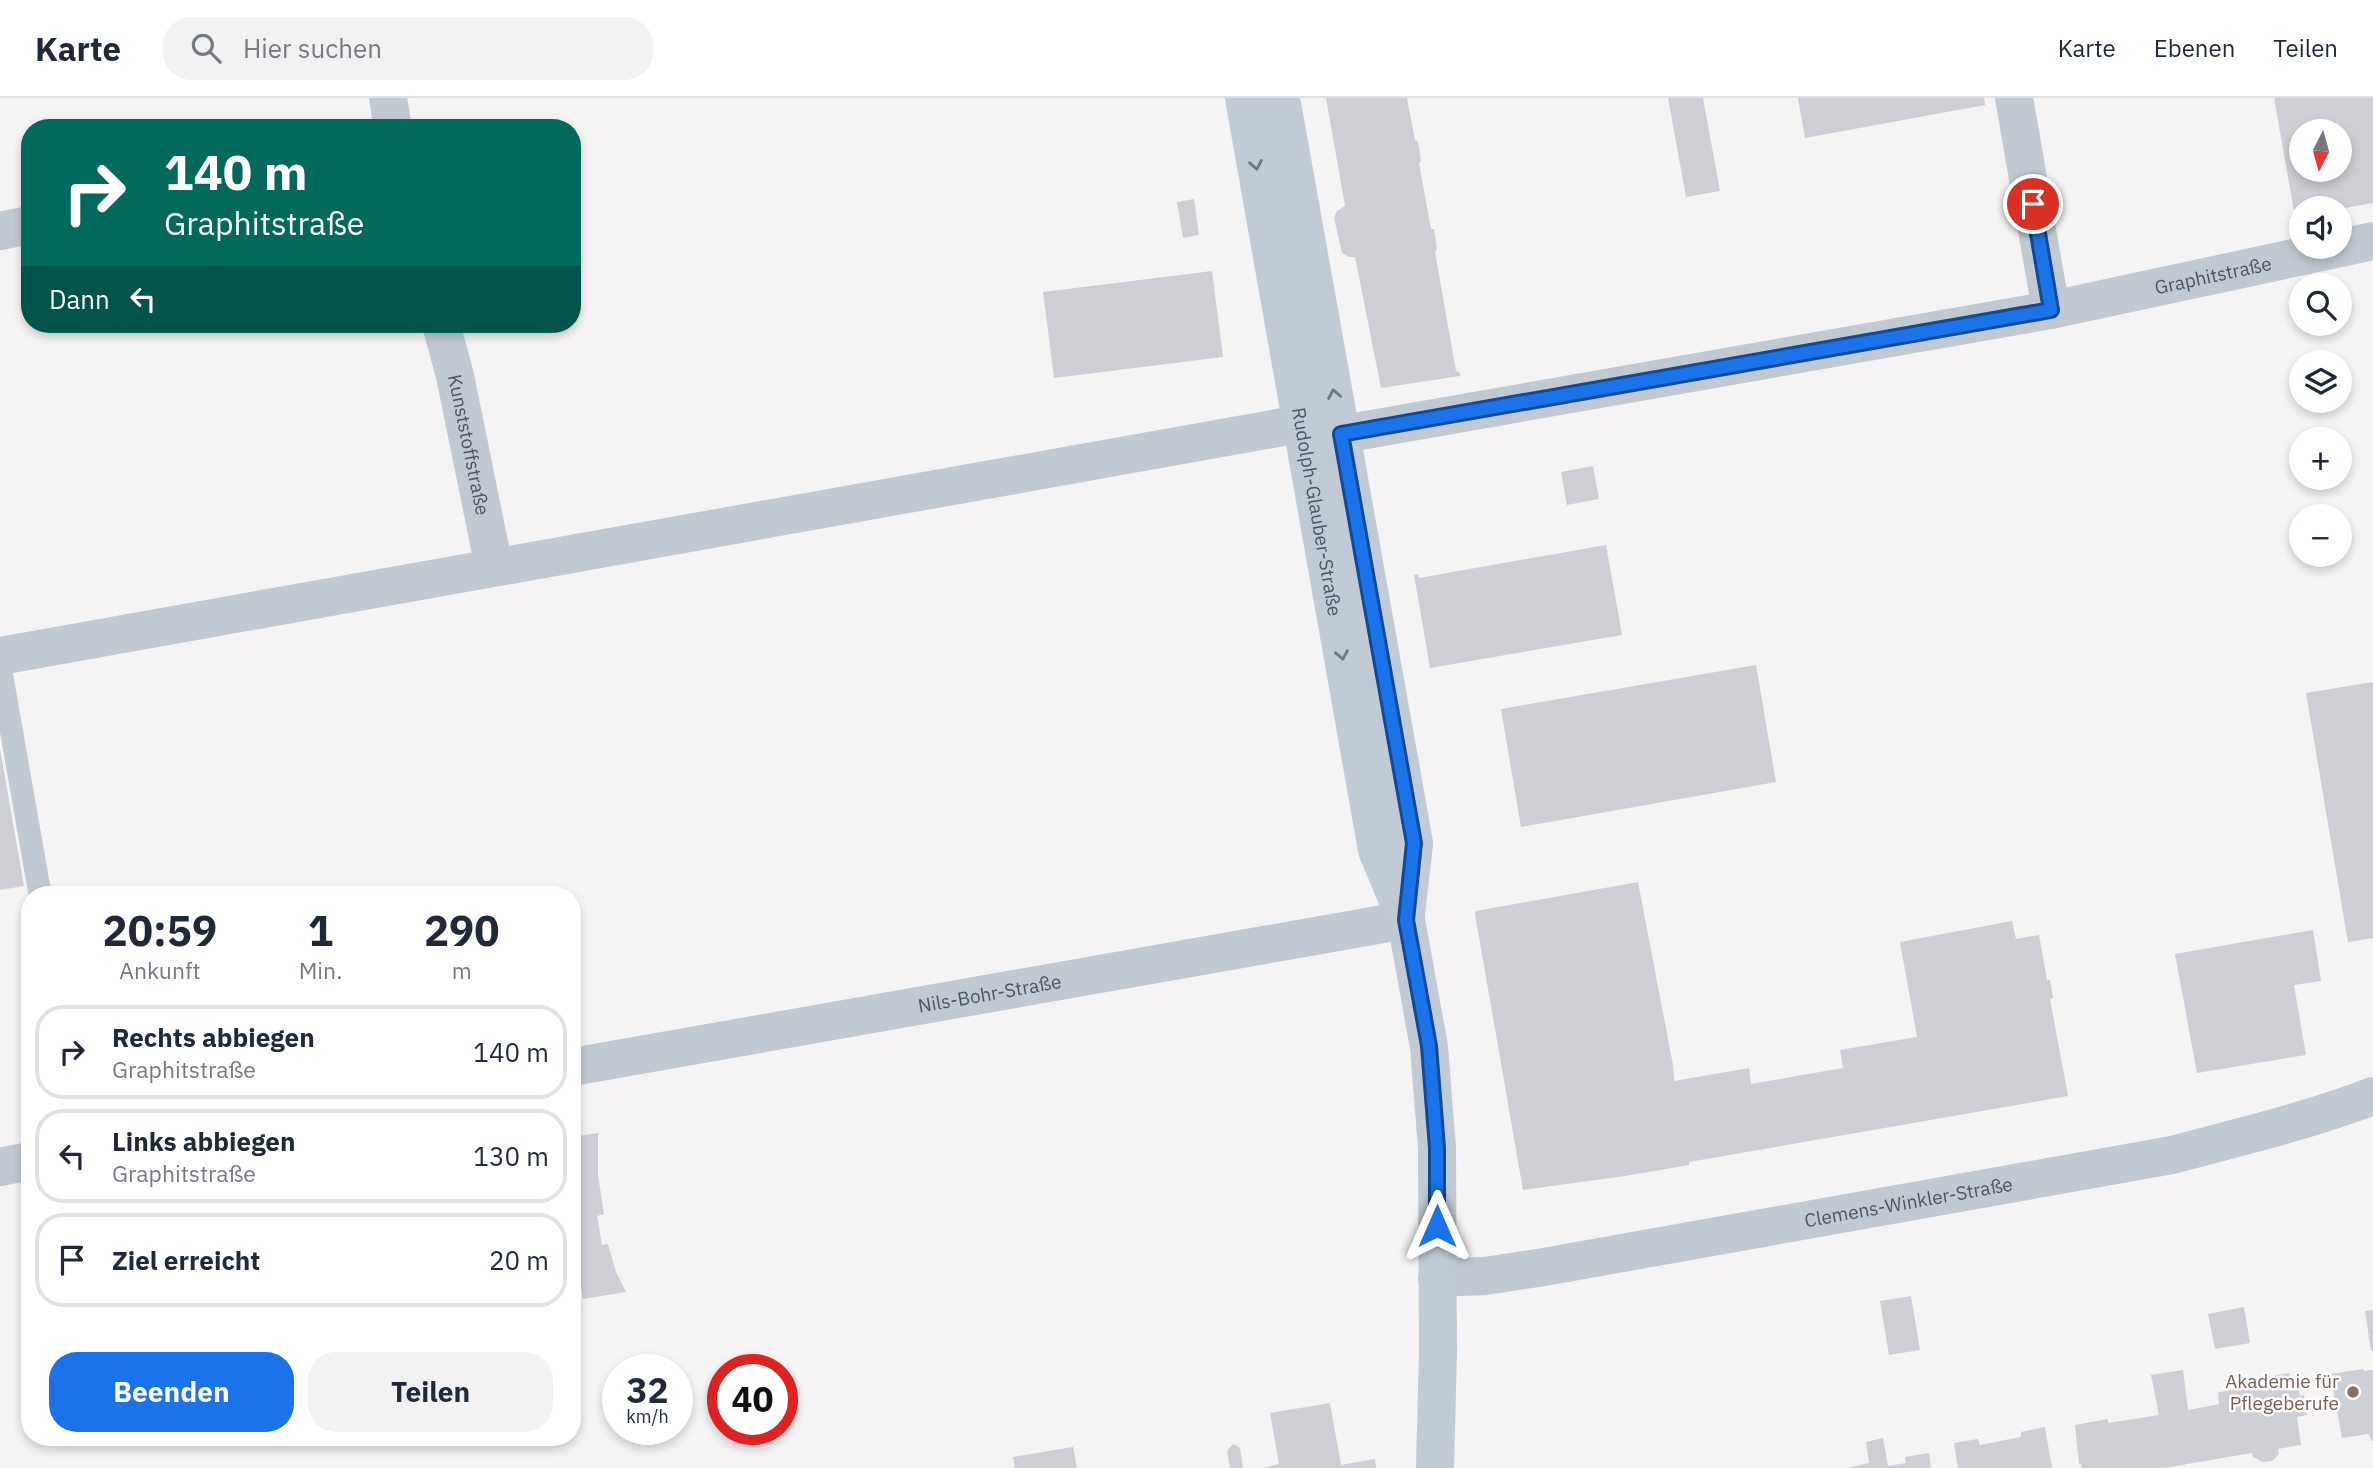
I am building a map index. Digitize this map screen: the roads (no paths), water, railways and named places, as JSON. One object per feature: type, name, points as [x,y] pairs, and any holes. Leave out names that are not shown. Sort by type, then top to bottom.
[{"type":"street","points":[[388,98],[392,119]]},
{"type":"street","name":"Rudolph-Glauber-Straße","points":[[1244,98],[1377,850],[1406,920],[1422,1001],[1433,1088],[1437,1148],[1435,1468]]},
{"type":"street","name":"Rudolph-Glauber-Straße","points":[[1281,98],[1414,843],[1406,920]]},
{"type":"street","points":[[2014,98],[2051,310]]},
{"type":"street","points":[[0,231],[21,227]]},
{"type":"street","name":"Graphitstraße","points":[[0,656],[494,567],[1302,432],[1341,434],[2051,310],[2373,241]]},
{"type":"street","name":"Kunststoffstraße","points":[[443,333],[455,376],[494,567]]},
{"type":"street","name":"Nils-Bohr-Straße","points":[[581,1065],[1406,920]]},
{"type":"street","name":"Clemens-Winkler-Straße","points":[[1437,1278],[1485,1276],[1544,1267],[2172,1155],[2373,1096]]},
{"type":"street","points":[[0,1167],[21,1163]]},
{"type":"lane","points":[[0,666],[39,886]]},
{"type":"place","name":"Akademie für Pflegeberufe","points":[[2353,1392]]}]
